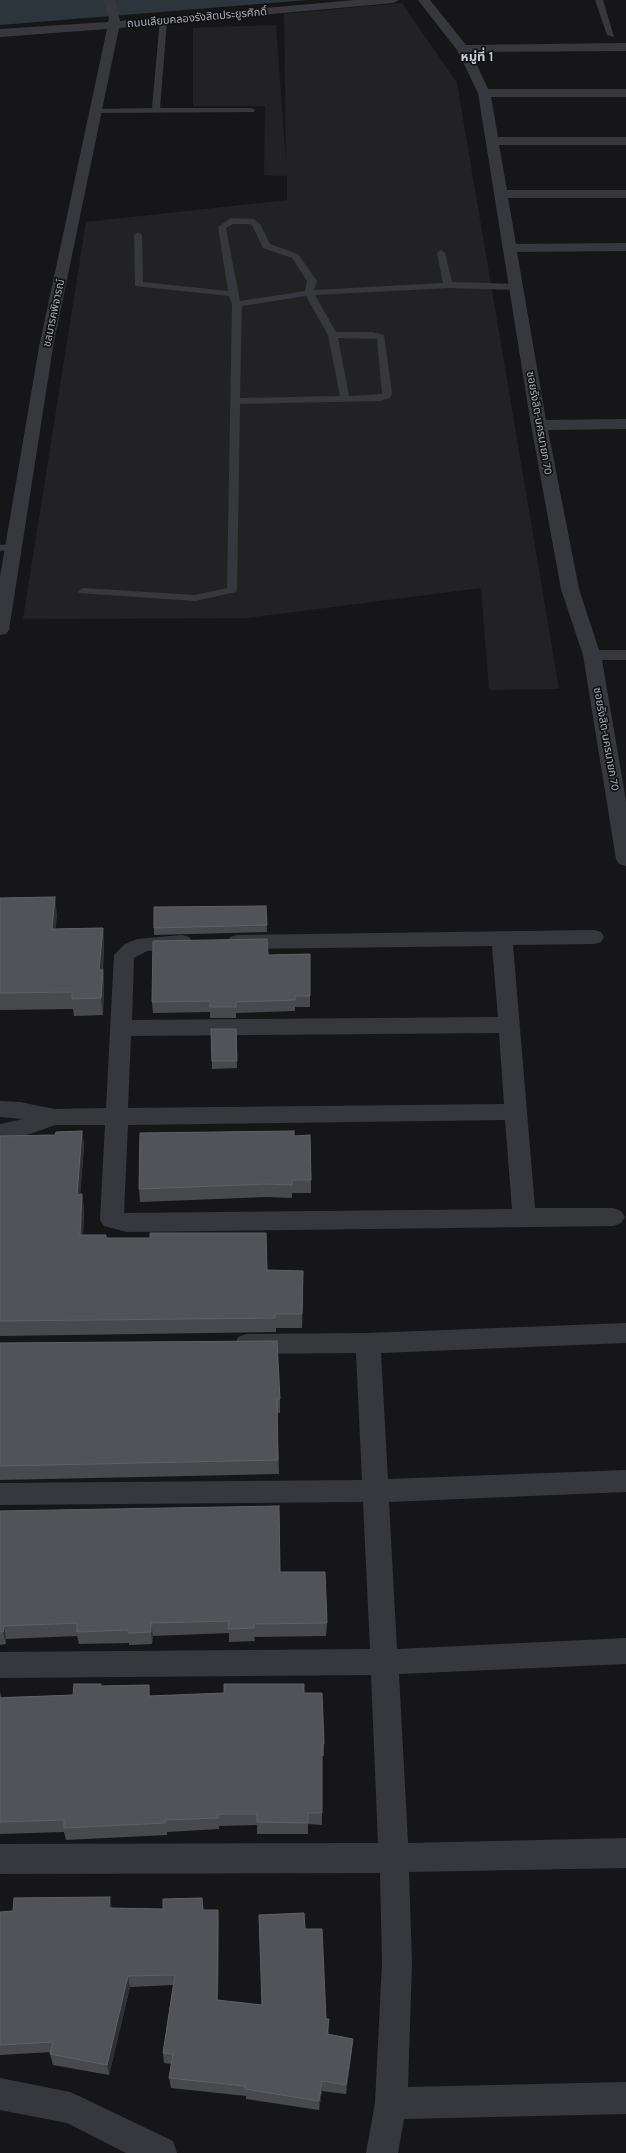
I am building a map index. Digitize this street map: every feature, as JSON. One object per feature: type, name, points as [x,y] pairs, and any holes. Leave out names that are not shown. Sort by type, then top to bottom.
[{"type":"street","points":[[108,0],[115,22]]},
{"type":"street","name":"ถนนเลียบคลองรังสิตประยูรศักดิ์","points":[[0,33],[115,22],[163,21],[393,0]]},
{"type":"street","name":"ซอยรังสิต-นครนายก 70","points":[[424,0],[463,49],[484,93],[539,425],[570,589],[592,655],[626,859]]},
{"type":"street","name":"ชลมารคพิจารณ์","points":[[0,630],[7,547],[46,347],[115,22]]},
{"type":"street","points":[[463,49],[626,48]]},
{"type":"street","points":[[484,93],[626,93]]},
{"type":"street","points":[[491,141],[626,141]]},
{"type":"street","points":[[500,194],[626,194]]},
{"type":"street","points":[[509,248],[626,247]]},
{"type":"street","points":[[539,425],[626,424]]},
{"type":"street","points":[[592,655],[626,656]]},
{"type":"street","points":[[594,938],[209,942],[144,944],[132,948],[124,955],[112,1220],[127,1223],[524,1216],[613,1217]]},
{"type":"street","points":[[502,939],[524,1216]]},
{"type":"street","points":[[121,1028],[509,1026]]},
{"type":"street","points":[[0,1109],[20,1110],[54,1117],[515,1112]]},
{"type":"street","points":[[0,1132],[30,1126],[54,1117]]},
{"type":"street","points":[[227,1344],[368,1343],[626,1333]]},
{"type":"street","points":[[368,1343],[394,1858],[397,1963],[391,2103],[382,2153]]},
{"type":"street","points":[[0,1494],[375,1491],[626,1482]]},
{"type":"street","points":[[0,1665],[383,1662],[626,1651]]},
{"type":"street","points":[[0,1859],[394,1858],[626,1853]]},
{"type":"street","points":[[0,2094],[70,2108],[161,2153]]},
{"type":"street","points":[[391,2103],[626,2098]]},
{"type":"lane","points":[[599,0],[611,35]]},
{"type":"lane","points":[[156,111],[163,21]]},
{"type":"lane","points":[[97,112],[250,110]]},
{"type":"lane","points":[[83,590],[195,598],[232,590],[235,299],[222,227],[231,221],[251,221],[256,224],[266,246],[295,256],[312,281],[309,293],[333,335],[345,399]]},
{"type":"lane","points":[[138,235],[138,284],[235,299],[448,285],[516,287]]},
{"type":"lane","points":[[441,253],[448,285]]},
{"type":"lane","points":[[235,401],[345,399],[387,396],[381,337],[372,335],[333,335]]},
{"type":"shaded area","points":[[0,0],[308,0],[0,25]]},
{"type":"shaded area","points":[[402,3],[457,83],[559,689],[489,690],[481,588],[247,618],[23,619],[86,222],[287,200],[287,176],[264,175],[265,106],[193,106],[193,28],[276,25],[286,165],[284,14]]},
{"type":"building","points":[[55,897],[52,929],[103,928],[99,970],[103,970],[101,998],[72,999],[72,992],[0,993],[0,898]]},
{"type":"building","points":[[266,906],[267,925],[154,928],[154,907]]},
{"type":"building","points":[[267,939],[268,955],[310,954],[310,996],[295,996],[295,1000],[236,1002],[236,1007],[210,1007],[210,1001],[152,1002],[153,941]]},
{"type":"building","points":[[211,1029],[236,1029],[237,1061],[212,1061]]},
{"type":"building","points":[[82,1131],[77,1195],[82,1194],[80,1235],[106,1235],[106,1238],[150,1238],[150,1233],[266,1233],[267,1270],[303,1271],[302,1314],[275,1314],[275,1318],[0,1321],[0,1136],[55,1135],[56,1132]]},
{"type":"building","points":[[294,1131],[294,1136],[310,1135],[311,1180],[292,1180],[292,1185],[267,1184],[139,1189],[140,1133]]},
{"type":"building","points":[[277,1341],[280,1399],[277,1399],[278,1460],[0,1466],[0,1343]]},
{"type":"building","points":[[279,1506],[280,1572],[325,1572],[327,1623],[254,1624],[254,1628],[228,1629],[229,1621],[151,1623],[151,1632],[128,1633],[128,1630],[77,1632],[77,1623],[4,1626],[3,1632],[0,1632],[0,1511]]},
{"type":"building","points":[[74,1684],[101,1684],[101,1686],[149,1685],[149,1696],[224,1693],[224,1684],[304,1684],[304,1693],[322,1693],[324,1744],[322,1744],[322,1813],[308,1813],[308,1823],[257,1822],[257,1814],[218,1814],[218,1818],[165,1820],[165,1823],[64,1828],[64,1820],[0,1822],[0,1698],[73,1695]]},
{"type":"building","points":[[110,1897],[109,1908],[163,1909],[163,1899],[202,1898],[203,1910],[218,1910],[217,2000],[262,2005],[259,1915],[304,1913],[305,1929],[322,1929],[326,2019],[329,2019],[327,2034],[353,2039],[346,2085],[322,2081],[319,2101],[245,2089],[245,2086],[169,2078],[173,2054],[163,2053],[175,1975],[128,1976],[107,2065],[50,2054],[53,2042],[0,2045],[0,1912],[13,1911],[14,1898]]},
{"type":"district","name":"หมู่ที่ 1","points":[[477,57]]}]
